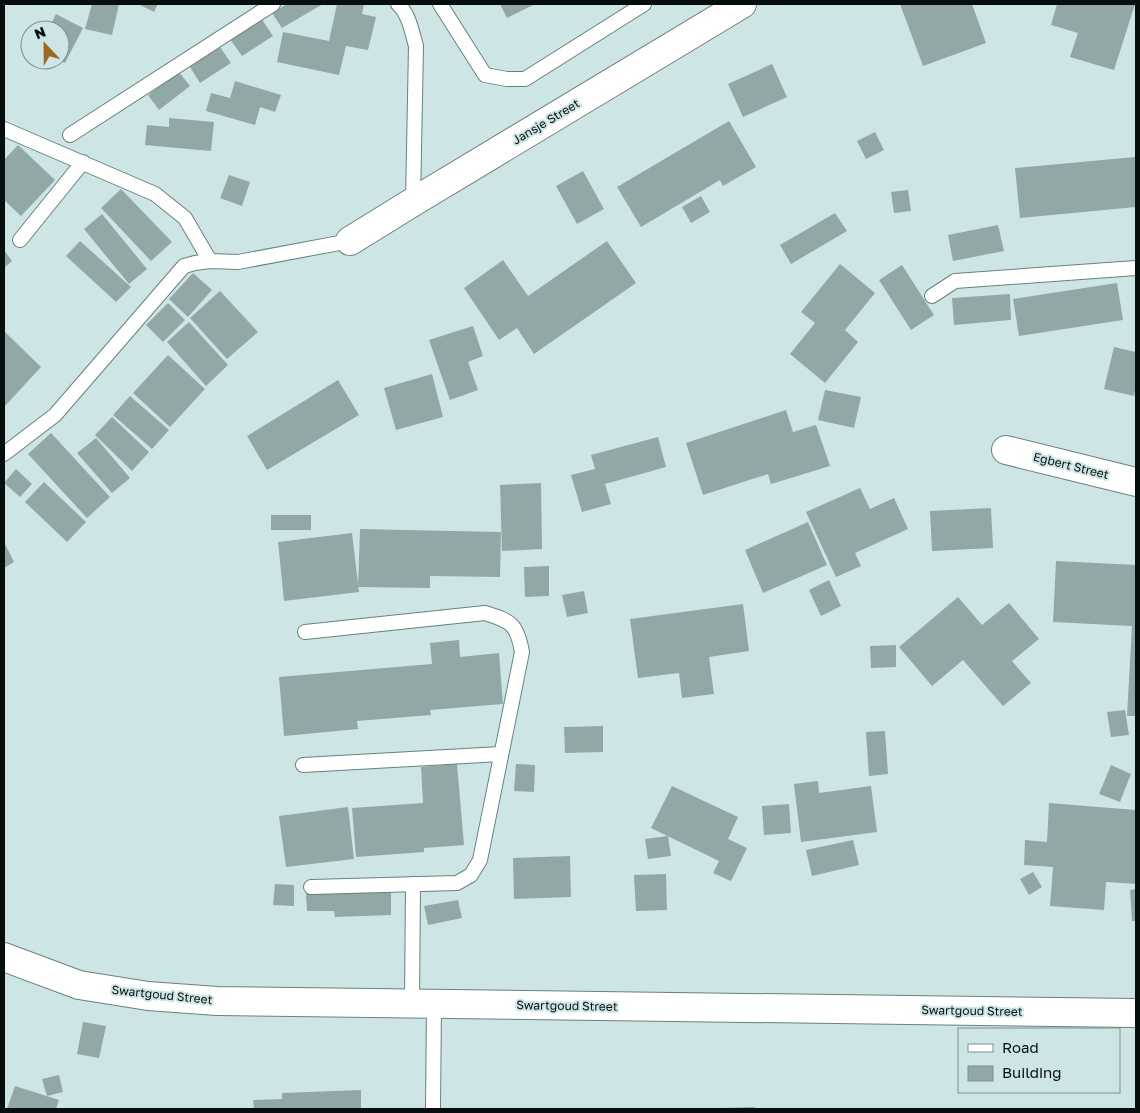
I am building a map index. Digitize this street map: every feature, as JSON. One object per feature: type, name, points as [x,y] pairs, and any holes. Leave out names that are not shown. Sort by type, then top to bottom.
[{"type":"street","name":"Jansje Street","points":[[350,242],[412,202],[742,4]]},
{"type":"street","name":"Egbert Street","points":[[1006,450],[1136,482]]},
{"type":"street","name":"Swartgoud Street","points":[[4,957],[79,985],[148,996],[217,1001],[1136,1012]]},
{"type":"lane","points":[[70,135],[273,4]]},
{"type":"lane","points":[[398,4],[402,7],[411,26],[416,46],[412,202]]},
{"type":"lane","points":[[440,4],[485,75],[507,80],[525,79],[644,4]]},
{"type":"lane","points":[[4,129],[155,194],[185,218],[210,261]]},
{"type":"lane","points":[[20,240],[83,162]]},
{"type":"lane","points":[[4,454],[55,415],[184,266],[210,261],[238,262],[350,242]]},
{"type":"lane","points":[[932,296],[955,281],[1136,268]]},
{"type":"lane","points":[[305,632],[484,613],[506,619],[519,636],[522,652],[480,860],[471,875],[457,883],[311,887]]},
{"type":"lane","points":[[303,765],[501,754]]},
{"type":"lane","points":[[413,884],[433,1109]]},
{"type":"building","points":[[92,4],[119,4],[112,35],[85,29]]},
{"type":"building","points":[[138,4],[158,4],[154,12]]},
{"type":"building","points":[[287,4],[323,4],[282,28],[272,13]]},
{"type":"building","points":[[337,4],[364,4],[362,14],[376,17],[368,50],[346,46],[339,75],[277,62],[283,32],[329,41]]},
{"type":"building","points":[[500,4],[535,4],[507,18]]},
{"type":"building","points":[[900,4],[972,4],[986,43],[923,66]]},
{"type":"building","points":[[1057,4],[1135,4],[1114,70],[1070,57],[1078,33],[1051,25]]},
{"type":"building","points":[[56,14],[68,20],[53,20]]},
{"type":"building","points":[[261,18],[273,36],[242,56],[230,39]]},
{"type":"building","points":[[70,21],[83,28],[70,53]]},
{"type":"building","points":[[220,47],[231,63],[200,83],[190,67]]},
{"type":"building","points":[[772,64],[787,97],[743,117],[728,84]]},
{"type":"building","points":[[179,72],[190,86],[159,110],[148,95]]},
{"type":"building","points":[[235,81],[281,95],[275,112],[260,107],[255,125],[206,111],[211,93],[230,98]]},
{"type":"building","points":[[169,118],[214,122],[211,151],[145,145],[147,125],[169,127]]},
{"type":"building","points":[[729,121],[756,167],[723,186],[720,180],[641,227],[617,187]]},
{"type":"building","points":[[875,132],[884,150],[866,159],[857,141]]},
{"type":"building","points":[[18,145],[55,180],[21,216],[4,202],[4,160]]},
{"type":"building","points":[[1135,157],[1136,207],[1020,218],[1015,168]]},
{"type":"building","points":[[583,171],[604,209],[577,224],[556,186]]},
{"type":"building","points":[[229,175],[250,182],[242,206],[220,198]]},
{"type":"building","points":[[121,189],[172,242],[151,261],[101,208]]},
{"type":"building","points":[[908,190],[911,211],[894,213],[891,192]]},
{"type":"building","points":[[701,196],[710,212],[691,223],[682,207]]},
{"type":"building","points":[[835,213],[847,231],[791,264],[780,245]]},
{"type":"building","points":[[102,214],[147,269],[129,284],[84,229]]},
{"type":"building","points":[[998,225],[1004,251],[953,261],[948,235]]},
{"type":"building","points":[[80,241],[131,287],[116,302],[66,256]]},
{"type":"building","points":[[607,241],[636,283],[534,354],[517,328],[499,340],[464,288],[503,260],[528,296]]},
{"type":"building","points":[[4,250],[12,261],[4,268]]},
{"type":"building","points":[[840,264],[875,293],[845,330],[858,342],[825,383],[790,354],[815,323],[801,312]]},
{"type":"building","points":[[902,265],[934,315],[911,330],[879,280]]},
{"type":"building","points":[[193,273],[212,290],[188,317],[169,299]]},
{"type":"building","points":[[1117,283],[1123,320],[1019,336],[1013,299]]},
{"type":"building","points":[[220,291],[258,332],[227,359],[190,318]]},
{"type":"building","points":[[1010,294],[1011,320],[954,325],[952,298]]},
{"type":"building","points":[[168,303],[185,320],[163,342],[146,325]]},
{"type":"building","points":[[189,322],[228,365],[206,386],[167,342]]},
{"type":"building","points":[[473,326],[483,356],[468,362],[478,390],[450,400],[429,340]]},
{"type":"building","points":[[4,331],[41,367],[4,407]]},
{"type":"building","points":[[1114,347],[1136,352],[1134,396],[1104,389]]},
{"type":"building","points":[[168,355],[205,389],[170,427],[133,393]]},
{"type":"building","points":[[432,374],[443,417],[396,430],[384,388]]},
{"type":"building","points":[[338,380],[359,415],[267,470],[247,436]]},
{"type":"building","points":[[825,390],[861,397],[854,428],[818,420]]},
{"type":"building","points":[[130,396],[169,430],[152,449],[113,415]]},
{"type":"building","points":[[786,410],[793,432],[816,425],[830,466],[771,484],[768,474],[703,495],[686,443]]},
{"type":"building","points":[[112,417],[149,452],[132,471],[95,435]]},
{"type":"building","points":[[51,433],[110,497],[87,518],[28,454]]},
{"type":"building","points":[[658,437],[666,467],[605,484],[611,504],[582,512],[571,475],[595,469],[591,455]]},
{"type":"building","points":[[96,438],[130,478],[112,493],[77,453]]},
{"type":"building","points":[[16,469],[32,484],[20,497],[4,483]]},
{"type":"building","points":[[44,482],[86,522],[67,542],[25,502]]},
{"type":"building","points":[[541,483],[542,549],[502,551],[500,485]]},
{"type":"building","points":[[860,488],[870,509],[894,498],[908,529],[855,553],[861,566],[836,577],[806,512]]},
{"type":"building","points":[[991,508],[993,548],[932,551],[930,511]]},
{"type":"building","points":[[271,515],[311,515],[311,530],[271,530]]},
{"type":"building","points":[[808,522],[827,565],[763,593],[745,550]]},
{"type":"building","points":[[360,529],[501,532],[500,577],[430,576],[430,588],[358,587]]},
{"type":"building","points":[[352,533],[359,592],[284,601],[278,542]]},
{"type":"building","points":[[4,542],[14,562],[4,568]]},
{"type":"building","points":[[1056,561],[1136,565],[1136,716],[1127,716],[1132,626],[1053,622]]},
{"type":"building","points":[[549,566],[549,596],[525,597],[524,567]]},
{"type":"building","points":[[829,580],[841,606],[821,616],[809,590]]},
{"type":"building","points":[[584,591],[588,613],[567,617],[562,595]]},
{"type":"building","points":[[958,597],[982,625],[1009,603],[1039,639],[1012,661],[1031,683],[1003,706],[963,660],[932,686],[899,647]]},
{"type":"building","points":[[743,604],[749,651],[709,657],[714,694],[682,698],[679,673],[638,678],[630,619]]},
{"type":"building","points":[[459,640],[460,657],[499,653],[503,704],[430,710],[431,715],[357,721],[358,729],[284,736],[279,677],[432,664],[430,643]]},
{"type":"building","points":[[896,645],[896,667],[871,668],[870,646]]},
{"type":"building","points":[[1125,710],[1129,735],[1111,737],[1107,712]]},
{"type":"building","points":[[603,726],[603,752],[565,753],[564,727]]},
{"type":"building","points":[[885,731],[888,774],[869,776],[866,732]]},
{"type":"building","points":[[457,764],[464,845],[424,848],[424,852],[356,857],[352,808],[423,803],[421,767]]},
{"type":"building","points":[[516,764],[535,765],[534,792],[514,791]]},
{"type":"building","points":[[1111,765],[1131,774],[1120,802],[1099,794]]},
{"type":"building","points":[[818,781],[819,793],[871,786],[877,832],[801,842],[794,784]]},
{"type":"building","points":[[672,786],[738,817],[728,839],[747,848],[731,881],[713,873],[719,861],[651,828]]},
{"type":"building","points":[[1049,803],[1136,810],[1136,884],[1106,882],[1104,910],[1050,906],[1053,867],[1024,865],[1025,840],[1047,842]]},
{"type":"building","points":[[789,804],[791,833],[764,835],[762,806]]},
{"type":"building","points":[[348,807],[354,859],[286,867],[279,816]]},
{"type":"building","points":[[668,836],[671,856],[648,859],[645,839]]},
{"type":"building","points":[[853,840],[859,865],[812,876],[806,850]]},
{"type":"building","points":[[570,856],[571,897],[514,899],[513,858]]},
{"type":"building","points":[[1033,872],[1042,887],[1029,895],[1020,879]]},
{"type":"building","points":[[666,874],[667,910],[636,911],[634,875]]},
{"type":"building","points":[[275,884],[294,885],[294,906],[273,905]]},
{"type":"building","points":[[1136,889],[1136,921],[1132,921],[1130,890]]},
{"type":"building","points":[[391,891],[391,915],[335,917],[334,911],[307,911],[306,894]]},
{"type":"building","points":[[458,900],[462,918],[428,925],[424,906]]},
{"type":"building","points":[[83,1022],[106,1026],[99,1058],[77,1054]]},
{"type":"building","points":[[59,1075],[63,1092],[47,1096],[42,1079]]},
{"type":"building","points":[[15,1086],[59,1100],[56,1109],[7,1109]]},
{"type":"building","points":[[361,1090],[361,1109],[254,1109],[253,1100],[282,1099],[282,1093]]},
{"type":"building","points":[[755,1107],[755,1109],[720,1109],[720,1108]]}]
